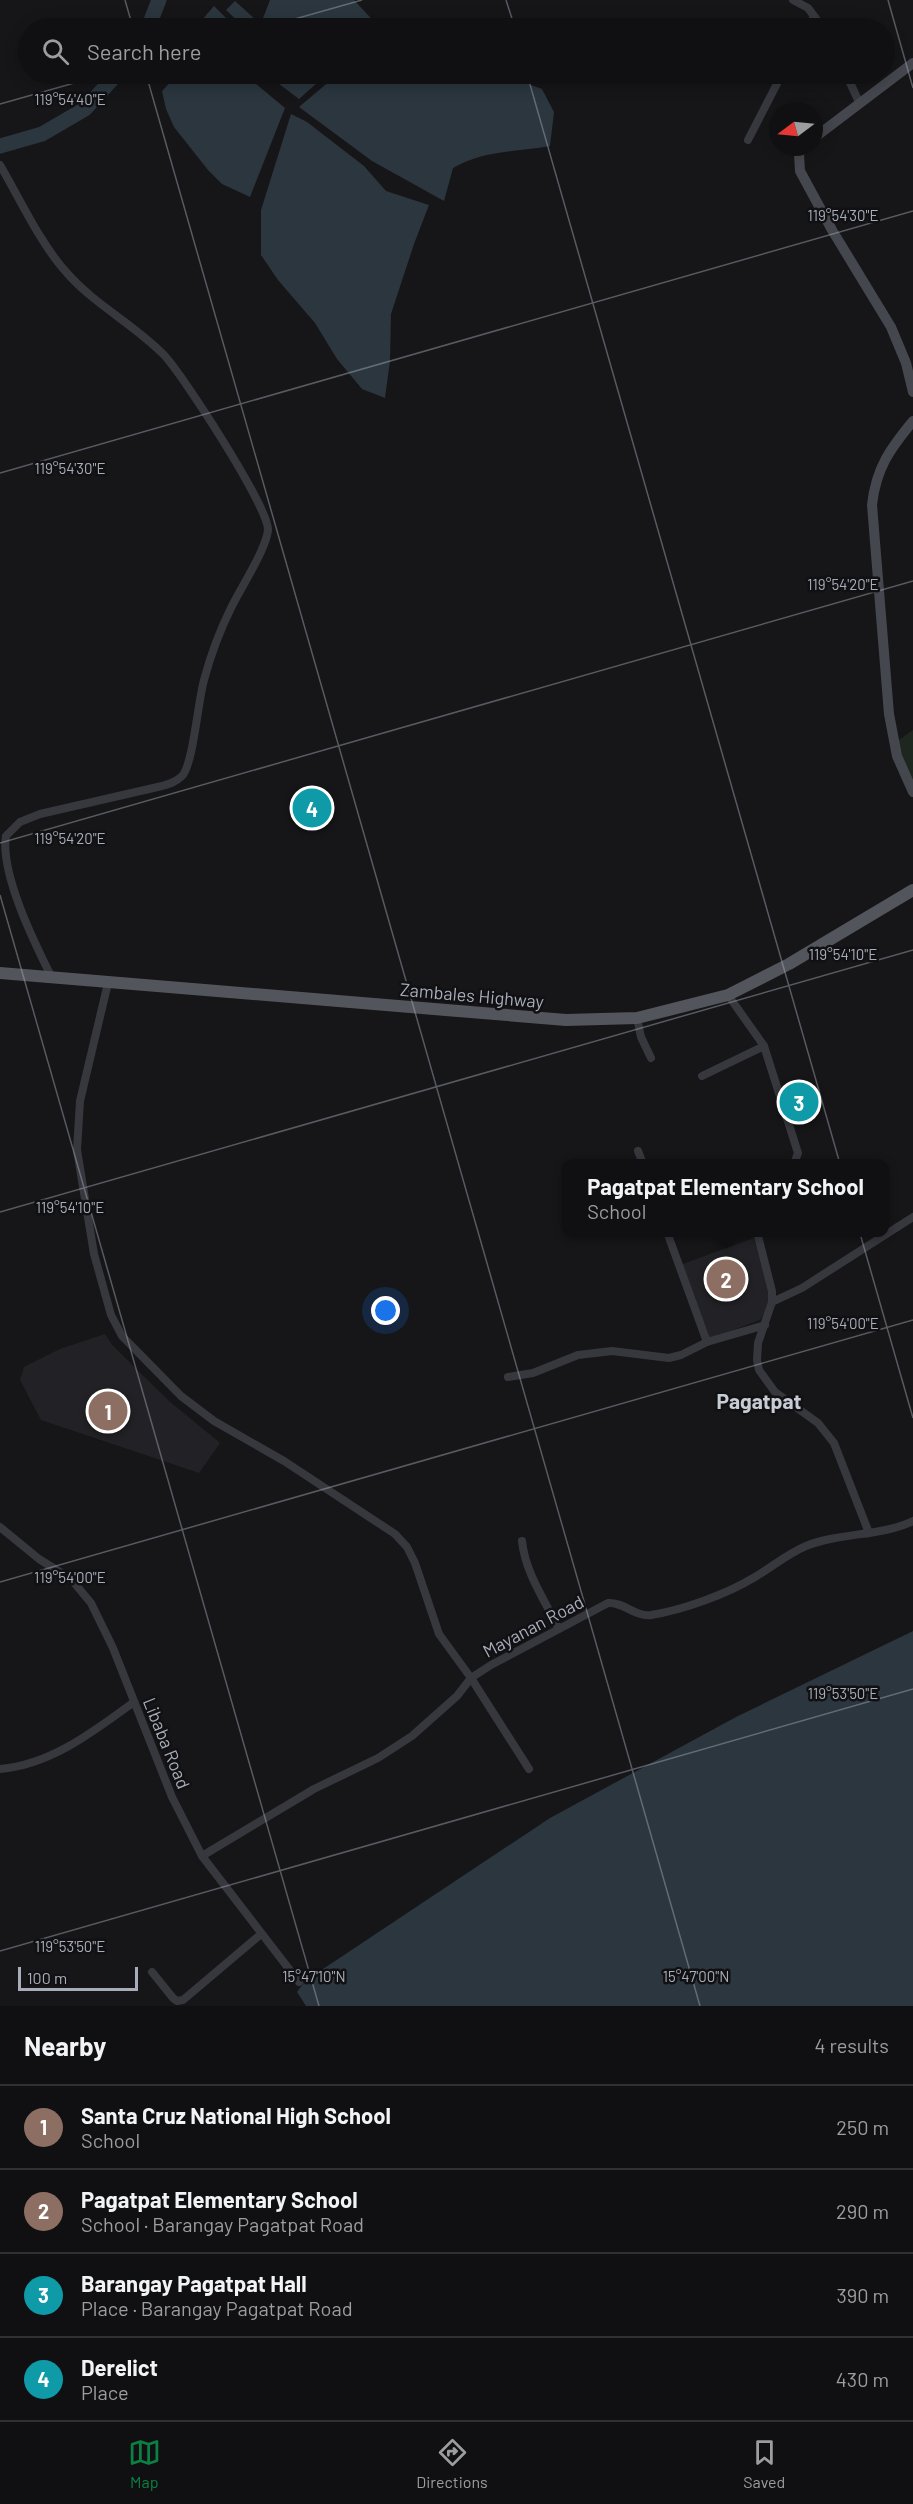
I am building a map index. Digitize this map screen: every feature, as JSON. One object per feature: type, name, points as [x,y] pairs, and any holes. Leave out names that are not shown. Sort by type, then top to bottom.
[{"type":"main road","name":"Zambales Highway","points":[[0,973],[566,1020],[637,1018],[728,995],[789,964],[913,890]]},
{"type":"street","points":[[793,0],[808,8],[814,17]]},
{"type":"street","points":[[895,76],[913,63]]},
{"type":"street","points":[[748,140],[777,84]]},
{"type":"street","points":[[851,84],[859,102]]},
{"type":"street","points":[[823,131],[884,84]]},
{"type":"street","points":[[799,156],[800,171],[832,230],[891,327],[906,363],[913,392]]},
{"type":"street","points":[[0,165],[54,257],[68,274],[165,355],[237,464],[266,517],[268,531],[213,646],[198,702],[191,755],[182,777],[162,786],[40,814],[20,822],[6,836],[6,855],[18,899],[51,976]]},
{"type":"street","points":[[913,421],[889,452],[877,475],[872,505],[889,714],[897,756],[913,792]]},
{"type":"street","points":[[108,983],[80,1101],[77,1150],[94,1254],[111,1315],[122,1336],[181,1396],[214,1421],[284,1461],[395,1534],[407,1547],[415,1563],[439,1634],[471,1678],[529,1769]]},
{"type":"street","points":[[728,995],[764,1046],[798,1154],[796,1159]]},
{"type":"street","points":[[637,1018],[641,1037],[651,1058]]},
{"type":"street","points":[[702,1076],[764,1046]]},
{"type":"street","points":[[638,1151],[641,1159]]},
{"type":"street","points":[[889,1232],[913,1217]]},
{"type":"street","points":[[668,1237],[707,1342]]},
{"type":"street","points":[[758,1237],[772,1291],[772,1302],[758,1343],[759,1370],[775,1392],[818,1423],[834,1443],[869,1533]]},
{"type":"street","points":[[772,1302],[802,1288],[882,1237]]},
{"type":"street","points":[[508,1377],[533,1373],[578,1355],[612,1350],[669,1358],[681,1355],[707,1342],[765,1325]]},
{"type":"street","name":"Mayanan Road","points":[[202,1856],[315,1789],[378,1758],[403,1741],[457,1696],[471,1678],[608,1603],[617,1603],[640,1615],[650,1615],[706,1599],[754,1578],[781,1559],[806,1546],[839,1536],[894,1530],[913,1521]]},
{"type":"street","name":"Libaba Road","points":[[0,1527],[39,1559],[70,1579],[91,1603],[113,1648],[172,1797],[202,1856],[299,1982]]},
{"type":"street","points":[[522,1540],[523,1554],[531,1574],[559,1629]]},
{"type":"street","points":[[0,1769],[23,1765],[82,1740],[134,1702]]},
{"type":"street","points":[[152,1972],[173,1998],[177,2001],[183,2000],[261,1934]]},
{"type":"shaded area","points":[[270,0],[354,0],[371,18],[263,18]]},
{"type":"shaded area","points":[[235,1],[254,18],[234,18],[226,10]]},
{"type":"shaded area","points":[[214,6],[226,18],[204,18]]},
{"type":"shaded area","points":[[169,84],[256,84],[285,108],[250,197],[222,184],[208,170],[174,127],[166,109],[162,91]]},
{"type":"shaded area","points":[[279,84],[316,84],[299,99]]},
{"type":"shaded area","points":[[326,84],[528,84],[542,89],[554,112],[550,146],[500,152],[464,162],[453,168],[444,201],[372,161],[299,107]]},
{"type":"shaded area","points":[[291,114],[307,122],[364,166],[386,191],[429,205],[391,314],[390,361],[385,398],[362,389],[337,359],[315,323],[278,280],[261,255],[261,210]]},
{"type":"shaded area","points":[[913,730],[913,785],[896,742]]},
{"type":"shaded area","points":[[754,1238],[771,1294],[764,1314],[760,1320],[707,1340],[680,1265]]},
{"type":"shaded area","points":[[105,1334],[113,1346],[169,1401],[220,1443],[199,1473],[41,1420],[20,1380],[24,1367],[60,1349]]},
{"type":"shaded area","points":[[913,1631],[913,2006],[306,2006],[297,1992],[305,1981],[550,1818],[736,1717]]},
{"type":"waterway","points":[[152,18],[159,0]]},
{"type":"waterway","points":[[0,146],[42,134],[85,109],[108,84]]},
{"type":"place","name":"Derelict","points":[[312,808]]},
{"type":"place","name":"Barangay Pagatpat Hall","points":[[799,1102]]},
{"type":"place","name":"Pagatpat Elementary School","points":[[726,1279]]},
{"type":"place","name":"Santa Cruz National High School","points":[[108,1411]]},
{"type":"district","name":"Pagatpat","points":[[759,1400]]}]
